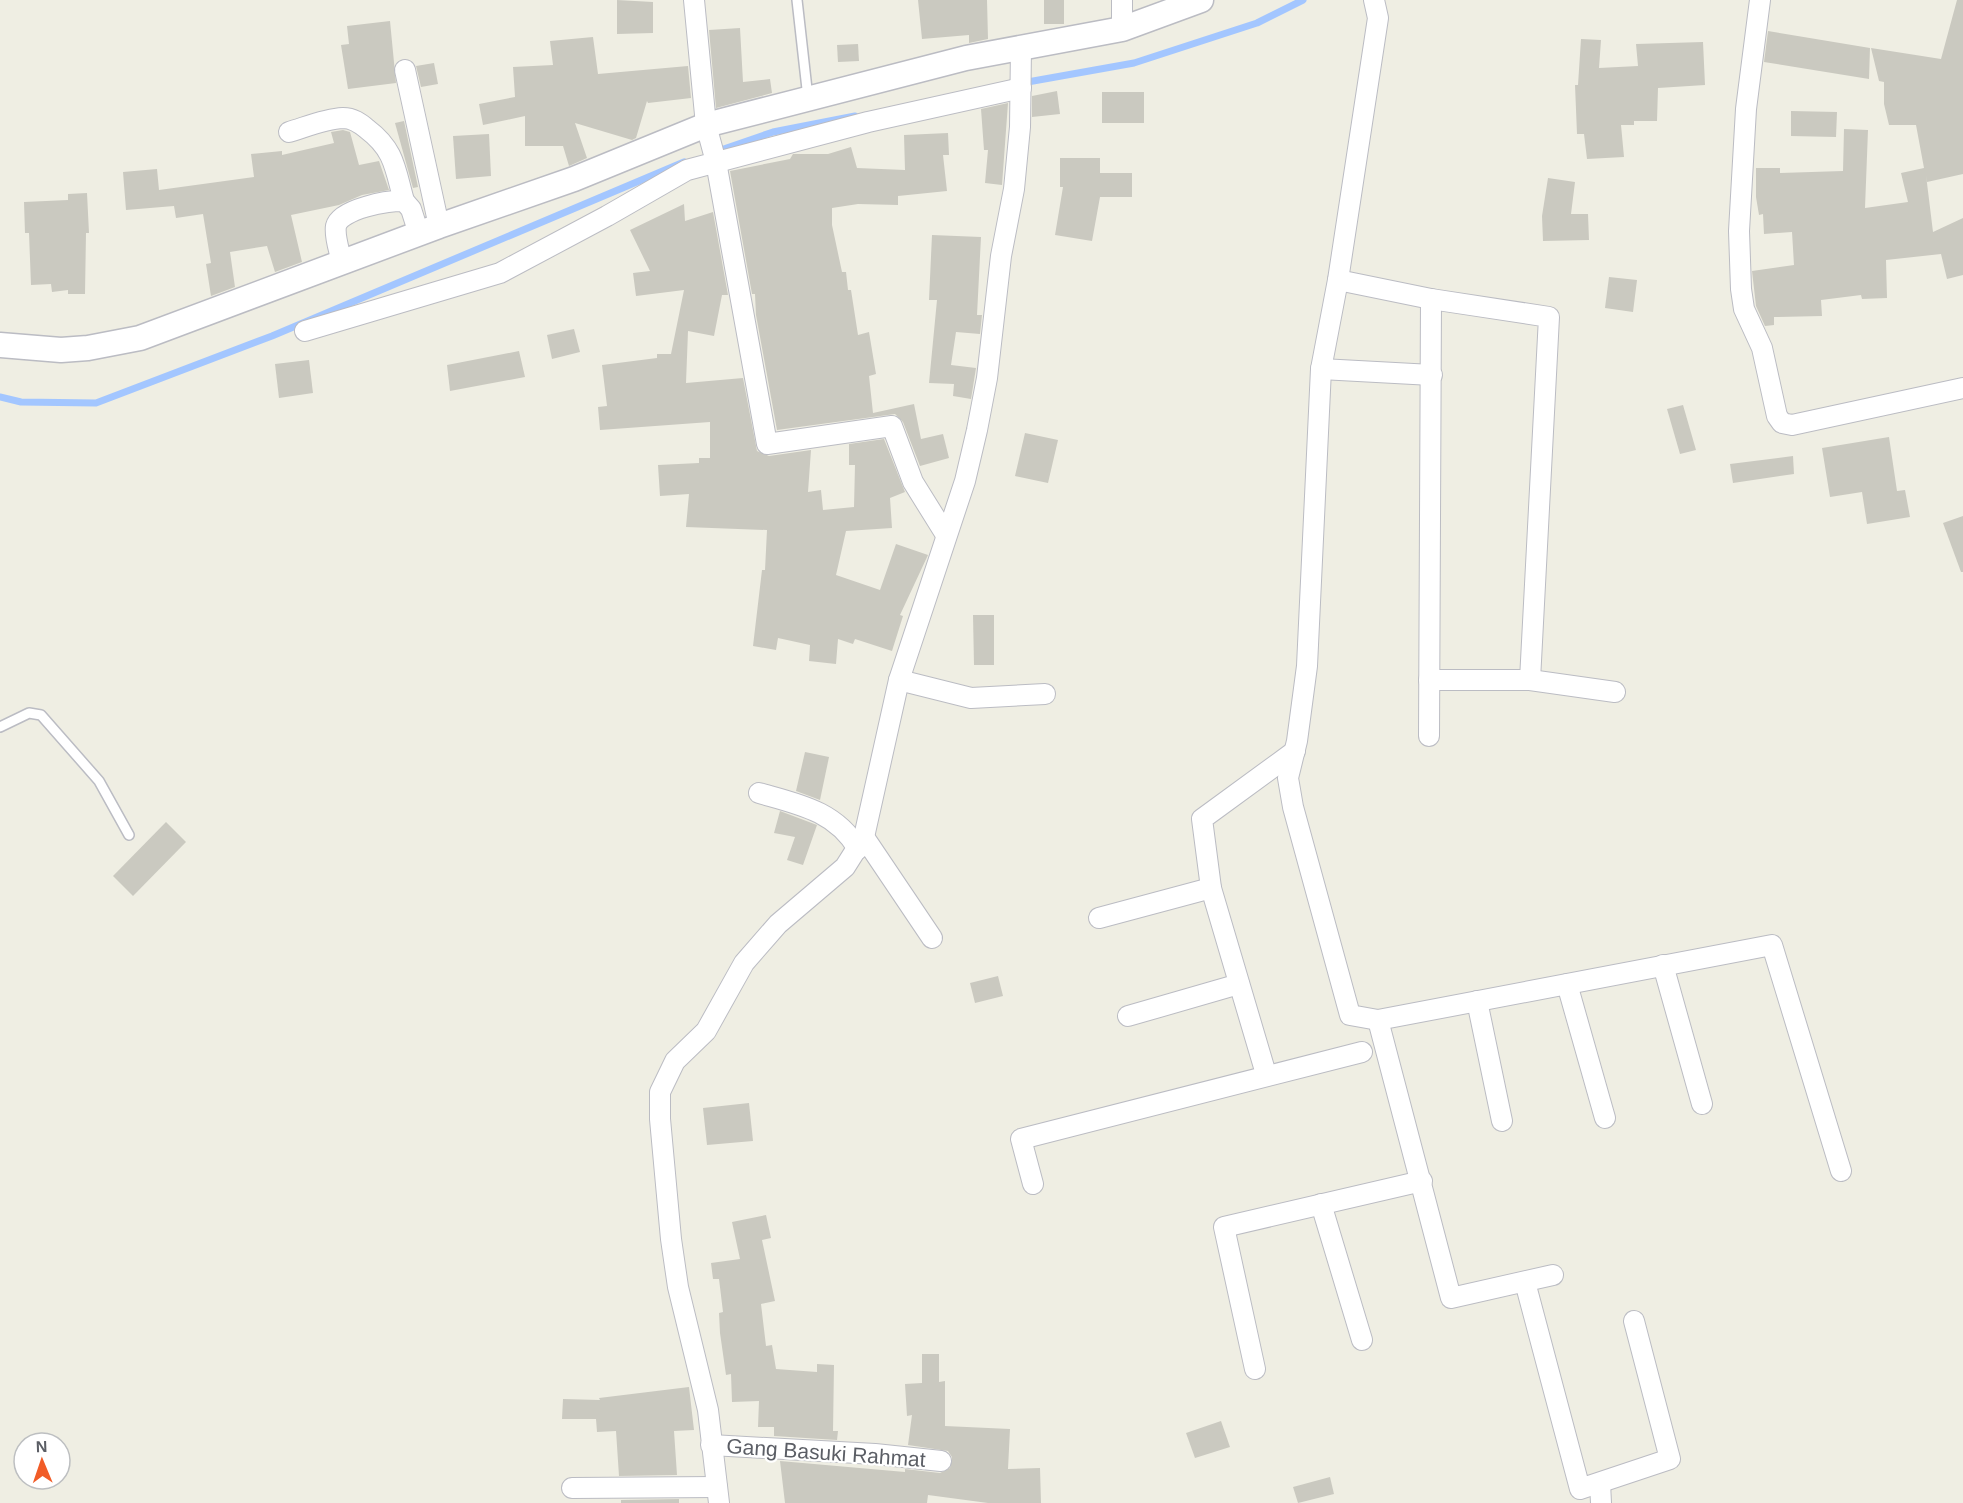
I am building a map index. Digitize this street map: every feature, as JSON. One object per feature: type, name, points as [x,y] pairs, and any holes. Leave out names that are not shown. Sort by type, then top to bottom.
[{"type":"street","points":[[694,0],[708,131],[716,160],[767,444],[892,426],[913,482],[946,535]]},
{"type":"street","points":[[1122,0],[1122,29]]},
{"type":"street","points":[[0,345],[61,350],[131,340],[429,230],[808,98],[955,60],[1021,55],[1122,29],[1201,0]]},
{"type":"street","points":[[1374,0],[1378,18],[1338,280],[1321,369],[1307,666],[1295,751],[1288,778],[1293,807],[1350,1015],[1378,1020],[1772,945],[1840,1172]]},
{"type":"street","points":[[1760,0],[1746,109],[1739,231],[1741,289],[1744,309],[1762,348],[1777,416],[1782,423],[1792,425],[1963,388]]},
{"type":"street","points":[[572,1488],[718,1495],[708,1410],[678,1287],[671,1239],[660,1119],[662,1085],[675,1061],[706,1031],[744,963],[778,924],[844,867],[861,843],[888,719],[899,680],[972,454],[987,378],[1001,256],[1014,189],[1020,127],[1021,55]]},
{"type":"street","points":[[405,70],[429,230]]},
{"type":"street","points":[[306,331],[500,273],[607,216],[667,180],[716,160],[1021,86]]},
{"type":"street","points":[[289,132],[330,120],[345,118],[357,121],[383,141],[391,156],[404,201],[429,230]]},
{"type":"street","points":[[342,263],[336,225],[341,216],[377,205],[404,201]]},
{"type":"street","points":[[1338,280],[1431,299],[1549,317],[1530,680]]},
{"type":"street","points":[[1429,736],[1431,299]]},
{"type":"street","points":[[1321,369],[1432,375]]},
{"type":"street","points":[[899,680],[971,698],[1045,694]]},
{"type":"street","points":[[1430,681],[1530,680],[1615,692]]},
{"type":"street","points":[[1266,1074],[1211,888],[1202,819],[1295,751]]},
{"type":"street","points":[[759,793],[813,808],[861,843],[932,938]]},
{"type":"street","points":[[1099,918],[1211,888]]},
{"type":"street","points":[[1663,965],[1702,1104]]},
{"type":"street","points":[[1128,1016],[1239,984]]},
{"type":"street","points":[[1567,984],[1605,1118]]},
{"type":"street","points":[[1477,1001],[1502,1121]]},
{"type":"street","points":[[1378,1020],[1422,1181],[1451,1299],[1553,1275]]},
{"type":"street","points":[[1033,1184],[1021,1139],[1266,1074],[1362,1052]]},
{"type":"street","points":[[1254,1369],[1224,1227],[1422,1181]]},
{"type":"street","points":[[1321,1204],[1362,1340]]},
{"type":"street","points":[[1524,1282],[1580,1489],[1671,1459],[1634,1321]]},
{"type":"street","name":"Gang Basuki Rahmat","points":[[711,1445],[875,1454],[941,1461]]},
{"type":"street","points":[[1600,1483],[1601,1503]]},
{"type":"lane","points":[[797,0],[808,98]]},
{"type":"lane","points":[[0,727],[29,713],[41,716],[99,781],[129,835]]},
{"type":"building","points":[[617,0],[653,2],[653,33],[617,34]]},
{"type":"building","points":[[918,0],[987,0],[988,39],[969,43],[969,35],[922,39]]},
{"type":"building","points":[[1044,0],[1064,0],[1064,24],[1044,24]]},
{"type":"building","points":[[1957,0],[1963,0],[1963,174],[1927,182],[1926,175],[1933,232],[1963,218],[1963,275],[1947,279],[1941,254],[1886,260],[1887,298],[1862,299],[1861,295],[1821,300],[1822,316],[1774,317],[1774,325],[1765,326],[1756,306],[1752,271],[1794,265],[1792,232],[1764,234],[1763,214],[1759,215],[1756,197],[1756,168],[1780,168],[1780,173],[1843,171],[1844,129],[1868,130],[1865,208],[1908,202],[1901,173],[1924,168],[1916,125],[1889,125],[1884,104],[1884,82],[1879,81],[1871,48],[1941,59]]},
{"type":"building","points":[[390,21],[396,83],[348,89],[341,45],[349,44],[347,26]]},
{"type":"building","points":[[740,28],[743,82],[770,79],[772,93],[716,108],[709,30]]},
{"type":"building","points":[[1768,31],[1870,48],[1869,79],[1764,62]]},
{"type":"building","points":[[593,37],[598,74],[688,66],[691,98],[648,103],[647,101],[636,138],[632,140],[575,123],[587,158],[569,166],[563,146],[525,146],[525,116],[483,125],[479,104],[515,97],[513,67],[553,65],[550,41]]},
{"type":"building","points":[[1581,39],[1601,40],[1599,68],[1638,66],[1636,44],[1703,42],[1705,85],[1658,88],[1657,121],[1634,121],[1634,125],[1621,125],[1624,157],[1587,159],[1584,134],[1577,134],[1575,85],[1578,85]]},
{"type":"building","points":[[858,44],[859,61],[838,62],[837,45]]},
{"type":"building","points":[[434,63],[438,84],[421,87],[416,66]]},
{"type":"building","points":[[1057,91],[1060,114],[1032,117],[1032,96]]},
{"type":"building","points":[[1102,92],[1144,92],[1144,123],[1102,123]]},
{"type":"building","points":[[1008,103],[1002,185],[985,183],[988,150],[984,150],[981,109]]},
{"type":"building","points":[[1791,111],[1837,112],[1836,137],[1791,136]]},
{"type":"building","points":[[404,121],[418,187],[413,188],[395,123]]},
{"type":"building","points":[[343,130],[350,132],[359,165],[379,161],[389,190],[362,195],[339,205],[291,215],[302,262],[275,272],[267,246],[230,252],[235,287],[211,296],[206,264],[211,263],[203,214],[176,218],[174,206],[126,210],[123,172],[157,169],[159,190],[254,177],[251,154],[282,151],[282,155],[334,143],[331,132]]},
{"type":"building","points":[[948,133],[949,155],[943,155],[947,191],[898,196],[898,205],[858,204],[832,208],[832,225],[842,272],[846,272],[848,290],[851,290],[858,335],[869,332],[876,374],[869,376],[873,413],[914,404],[921,439],[943,434],[949,458],[920,466],[903,422],[895,414],[777,430],[756,315],[755,294],[752,294],[730,171],[790,159],[793,154],[828,154],[851,147],[857,168],[905,170],[904,135]]},
{"type":"building","points":[[489,134],[491,176],[456,179],[453,136]]},
{"type":"building","points":[[1060,158],[1100,158],[1100,173],[1132,173],[1132,197],[1100,197],[1092,241],[1055,235],[1063,187],[1060,187]]},
{"type":"building","points":[[1548,178],[1575,182],[1571,214],[1588,214],[1589,240],[1543,241],[1542,216]]},
{"type":"building","points":[[87,193],[89,233],[86,233],[85,294],[68,294],[68,290],[52,292],[51,284],[31,285],[29,233],[25,233],[24,202],[68,200],[68,194]]},
{"type":"building","points":[[684,204],[685,221],[713,212],[728,295],[722,295],[714,336],[688,331],[686,383],[743,378],[757,451],[769,456],[811,450],[808,492],[821,490],[823,510],[854,507],[855,465],[849,465],[849,444],[884,439],[905,492],[890,498],[892,528],[846,531],[836,575],[880,590],[896,544],[928,555],[900,615],[903,616],[892,651],[855,639],[853,644],[838,639],[836,664],[809,661],[810,645],[778,638],[776,650],[753,646],[762,570],[765,570],[767,530],[686,527],[689,494],[660,496],[658,465],[699,463],[699,458],[710,458],[710,422],[600,430],[598,407],[607,406],[602,365],[657,358],[657,354],[671,354],[684,290],[636,296],[633,273],[650,271],[630,230]]},
{"type":"building","points":[[932,235],[981,237],[977,315],[982,315],[980,334],[956,332],[951,365],[976,368],[971,399],[953,396],[954,384],[929,383],[937,300],[929,300]]},
{"type":"building","points":[[1609,277],[1637,280],[1633,312],[1605,308]]},
{"type":"building","points":[[574,329],[580,352],[552,359],[547,335]]},
{"type":"building","points":[[519,351],[525,377],[450,391],[447,365]]},
{"type":"building","points":[[309,360],[313,393],[279,398],[275,364]]},
{"type":"building","points":[[1683,405],[1696,450],[1680,454],[1667,409]]},
{"type":"building","points":[[1025,433],[1058,440],[1048,483],[1015,476]]},
{"type":"building","points":[[1889,437],[1897,491],[1905,490],[1910,517],[1867,524],[1862,492],[1830,497],[1822,448]]},
{"type":"building","points":[[1793,456],[1794,474],[1733,483],[1730,464]]},
{"type":"building","points":[[1963,516],[1963,572],[1961,572],[1943,523]]},
{"type":"building","points":[[973,615],[994,615],[994,665],[974,665]]},
{"type":"building","points":[[805,752],[829,757],[820,800],[796,791]]},
{"type":"building","points":[[780,811],[817,825],[803,865],[787,860],[795,837],[774,833]]},
{"type":"building","points":[[166,822],[186,842],[133,896],[113,876]]},
{"type":"building","points":[[998,976],[1003,996],[975,1003],[970,983]]},
{"type":"building","points":[[749,1103],[753,1141],[707,1145],[703,1108]]},
{"type":"building","points":[[766,1215],[771,1238],[762,1240],[775,1301],[761,1304],[766,1346],[772,1345],[776,1369],[817,1372],[817,1364],[834,1365],[833,1431],[838,1431],[837,1440],[774,1436],[774,1427],[758,1427],[759,1401],[732,1402],[731,1374],[726,1375],[720,1333],[719,1313],[723,1312],[719,1279],[713,1279],[711,1263],[740,1259],[732,1222]]},
{"type":"building","points":[[922,1354],[939,1354],[939,1382],[945,1381],[945,1426],[1010,1429],[1008,1469],[1040,1468],[1041,1503],[988,1503],[928,1495],[927,1503],[785,1503],[780,1461],[905,1472],[905,1469],[940,1473],[950,1468],[952,1457],[948,1451],[908,1445],[912,1415],[907,1416],[905,1384],[922,1383]]},
{"type":"building","points":[[689,1387],[694,1430],[674,1431],[677,1475],[619,1476],[616,1431],[597,1432],[596,1419],[562,1419],[563,1399],[600,1400],[599,1398]]},
{"type":"building","points":[[1221,1421],[1230,1447],[1195,1458],[1186,1433]]},
{"type":"building","points":[[1330,1477],[1334,1494],[1298,1503],[1293,1487]]},
{"type":"building","points":[[679,1499],[679,1503],[621,1503],[621,1500]]},
{"type":"waterway","points":[[1022,83],[1134,63],[1257,23],[1303,0]]},
{"type":"waterway","points":[[715,152],[773,132],[855,116]]},
{"type":"waterway","points":[[0,397],[21,402],[96,403],[272,336],[684,162]]}]
